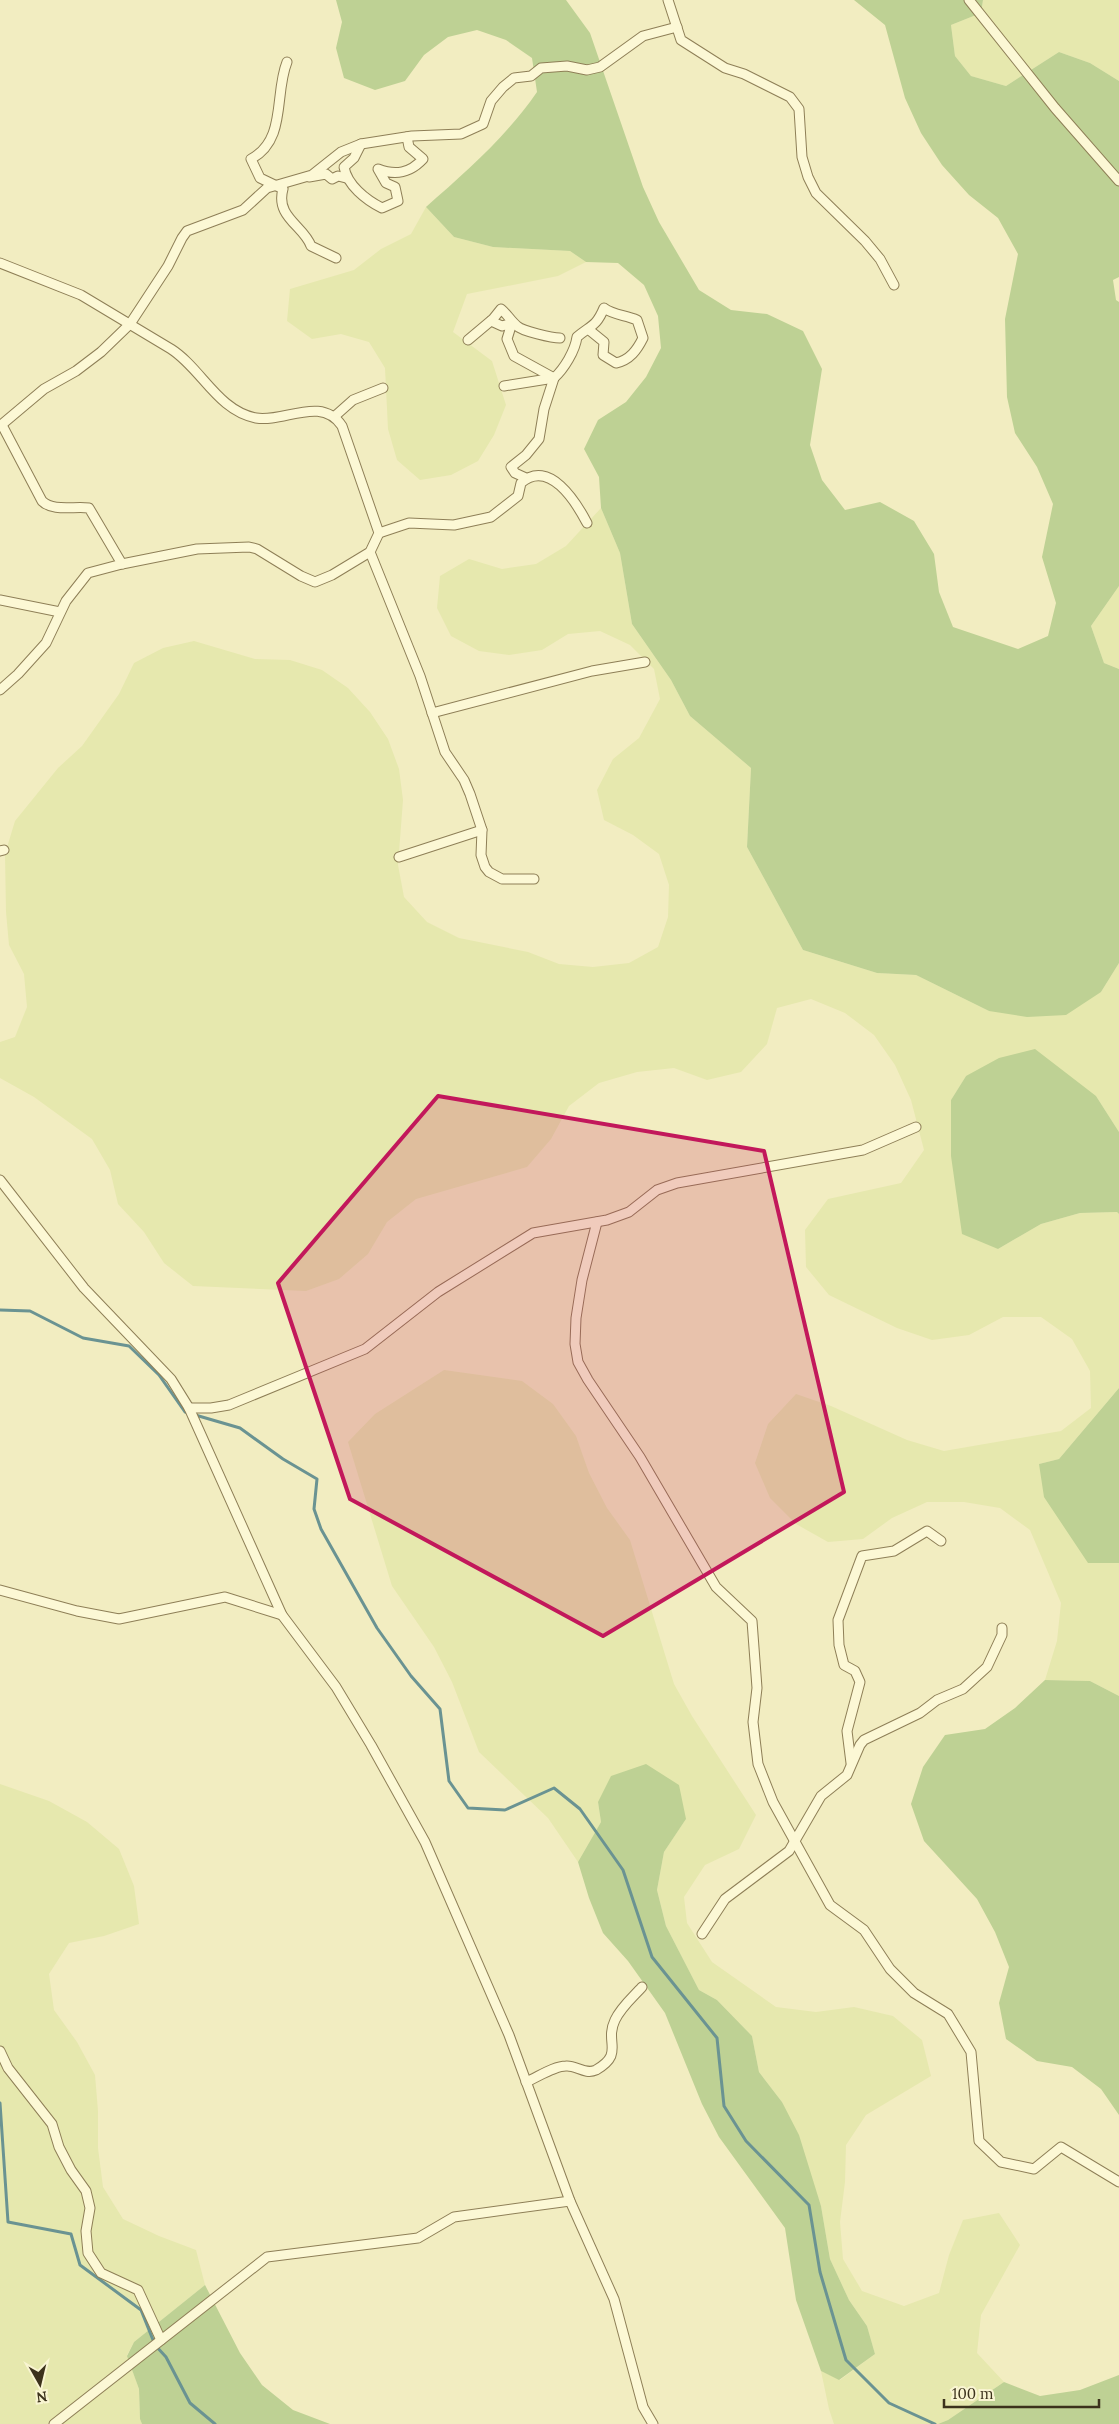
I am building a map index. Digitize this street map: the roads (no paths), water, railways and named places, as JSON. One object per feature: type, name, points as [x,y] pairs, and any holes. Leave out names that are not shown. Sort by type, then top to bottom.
[{"type":"street","points":[[668,0],[681,40],[724,68],[744,74],[790,97],[799,109],[802,157],[808,177],[816,193],[865,241],[880,259],[894,285]]},
{"type":"street","points":[[969,0],[1055,108],[1119,181]]},
{"type":"street","points":[[122,564],[89,508],[46,505],[42,501],[1,425],[44,389],[76,371],[101,352],[130,324],[168,266],[187,231],[243,210],[267,188],[312,175],[341,152],[361,144],[407,137],[461,134],[483,124],[491,101],[503,86],[514,78],[531,76],[541,68],[568,66],[587,70],[600,67],[644,36],[677,27]]},
{"type":"street","points":[[287,62],[278,91],[280,105],[276,123],[263,153],[251,159],[260,178],[283,189],[282,207],[296,228],[308,238],[311,246],[336,258]]},
{"type":"street","points":[[303,177],[317,178],[326,174],[332,179],[338,176],[346,178],[372,203],[382,208],[398,202],[394,187],[386,183],[378,169],[388,173],[405,172],[423,160],[409,146],[407,137]]},
{"type":"street","points":[[346,178],[344,167],[354,158],[361,144]]},
{"type":"street","points":[[0,263],[68,288],[130,324],[185,358],[213,391],[232,407],[246,415],[258,418],[302,412],[324,412],[336,416],[342,426],[379,533],[370,552],[332,575],[314,582],[257,549],[249,548],[202,548],[122,564],[88,573],[60,612],[46,644],[0,690]]},
{"type":"street","points":[[504,386],[554,378],[560,373],[576,348],[577,337],[588,329],[595,325],[604,308],[611,313],[624,314],[637,320],[643,338],[631,356],[625,361],[616,363],[603,355],[604,342],[588,329]]},
{"type":"street","points":[[468,340],[491,321],[501,309],[511,317],[517,327],[531,333],[560,338]]},
{"type":"street","points":[[491,321],[502,326],[512,323],[508,339],[514,356],[554,378]]},
{"type":"street","points":[[526,478],[515,473],[511,467],[526,455],[539,439],[544,409],[554,378]]},
{"type":"street","points":[[336,416],[353,400],[383,388]]},
{"type":"street","points":[[379,533],[412,523],[454,525],[491,518],[518,496],[521,483],[526,478],[533,476],[548,478],[560,484],[579,508],[587,523]]},
{"type":"street","points":[[370,552],[420,676],[445,752],[464,780],[482,830],[481,855],[489,872],[509,880],[534,879]]},
{"type":"street","points":[[0,600],[60,612]]},
{"type":"street","points":[[432,713],[564,677],[646,662]]},
{"type":"street","points":[[400,857],[482,830]]},
{"type":"street","points":[[189,1408],[211,1408],[229,1405],[351,1356],[382,1338],[442,1289],[498,1257],[533,1233],[597,1222],[629,1212],[657,1190],[678,1183],[863,1150],[916,1126]]},
{"type":"street","points":[[0,1180],[84,1288],[171,1379],[194,1418],[282,1615],[336,1687],[425,1842],[509,2035],[570,2201],[614,2299],[643,2407],[653,2424]]},
{"type":"street","points":[[597,1222],[582,1280],[576,1318],[575,1344],[578,1362],[640,1457],[716,1588],[752,1621],[757,1688],[753,1722],[758,1764],[795,1844],[830,1905],[864,1930],[890,1968],[914,1993],[948,2014],[971,2052],[979,2141],[1001,2162],[1034,2169],[1061,2147],[1119,2182]]},
{"type":"street","points":[[851,1766],[847,1731],[860,1682],[855,1671],[844,1665],[839,1645],[838,1620],[862,1556],[894,1551],[927,1532],[941,1541]]},
{"type":"street","points":[[0,1590],[77,1611],[119,1619],[225,1597],[282,1615]]},
{"type":"street","points":[[702,1934],[725,1899],[789,1851],[795,1844],[821,1796],[847,1775],[864,1740],[920,1713],[937,1700],[963,1689],[987,1667],[1002,1635],[1002,1628]]},
{"type":"street","points":[[526,2082],[564,2066],[593,2071],[609,2060],[613,2054],[612,2029],[615,2019],[622,2008],[642,1987]]},
{"type":"street","points":[[0,2051],[8,2068],[52,2124],[59,2147],[71,2170],[86,2191],[90,2208],[86,2230],[88,2253],[102,2273],[138,2290],[161,2340]]},
{"type":"street","points":[[54,2424],[272,2255],[418,2238],[454,2217],[570,2201]]},
{"type":"waterway","points":[[0,1310],[30,1311],[83,1338],[129,1346],[159,1375],[185,1412],[240,1428],[283,1459],[317,1479],[314,1509],[321,1529],[377,1628],[411,1676],[440,1709],[449,1781],[468,1808],[505,1810],[554,1788],[580,1809],[623,1870],[652,1957],[717,2038],[724,2106],[746,2141],[809,2205],[820,2272],[846,2360],[889,2403],[935,2424]]},
{"type":"waterway","points":[[0,2103],[8,2222],[71,2234],[80,2265],[141,2310],[155,2345],[166,2357],[190,2403],[215,2424]]}]
